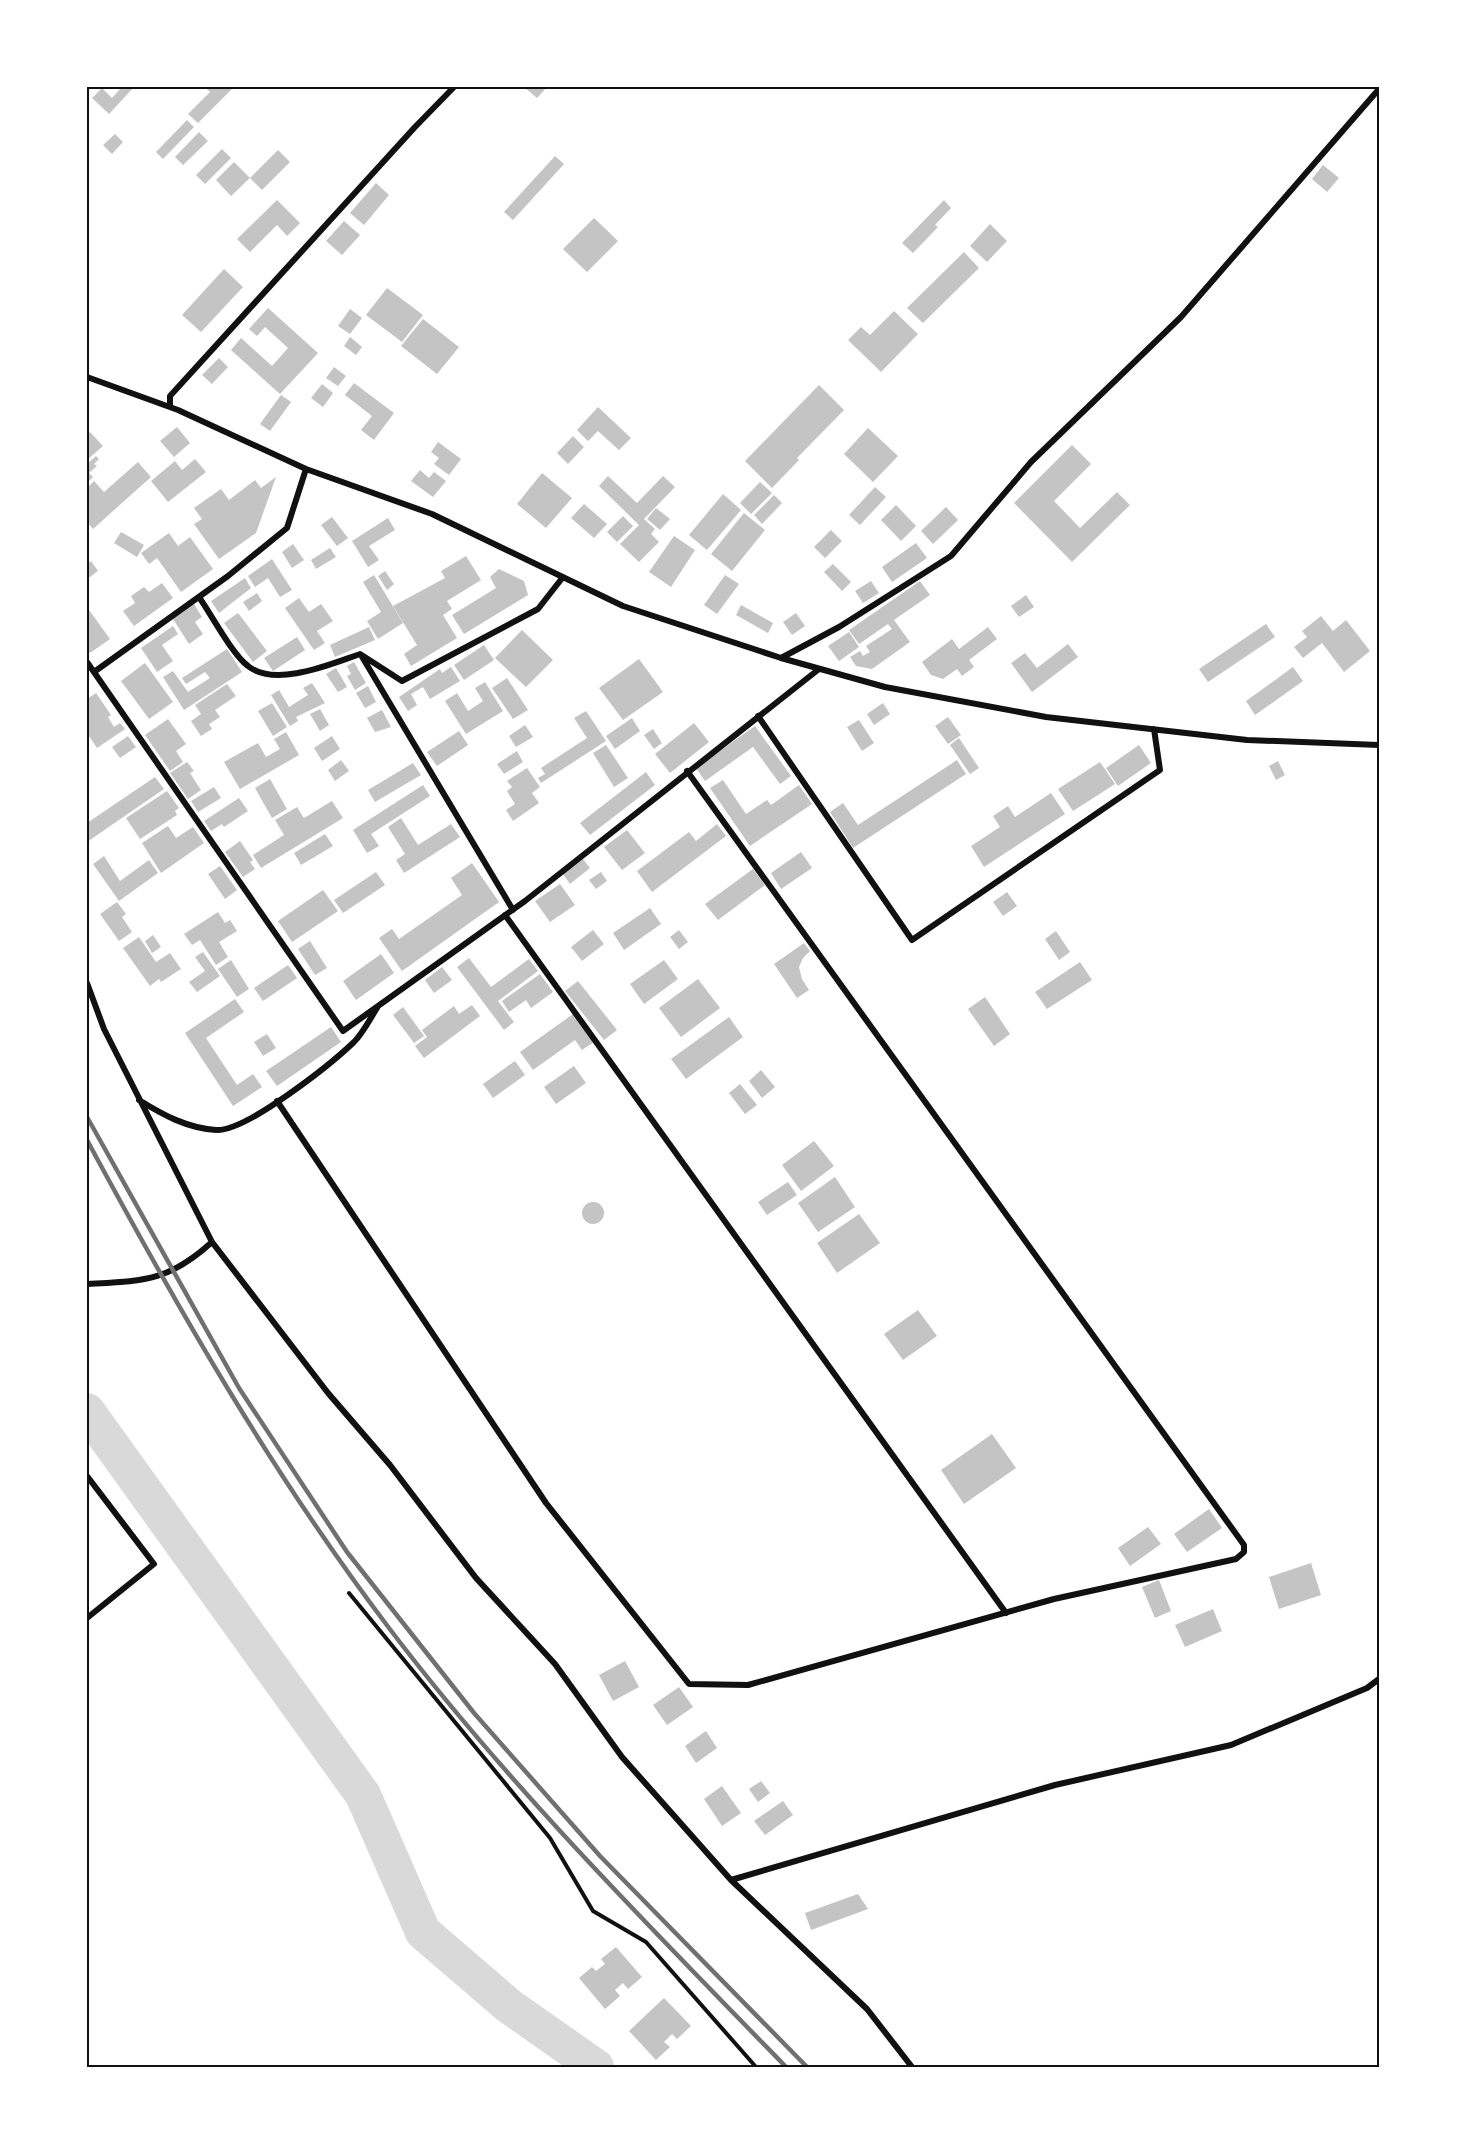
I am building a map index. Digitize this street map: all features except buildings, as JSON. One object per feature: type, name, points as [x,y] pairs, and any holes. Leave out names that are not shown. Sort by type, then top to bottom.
[{"type":"street","points":[[170,407],[170,396],[454,87]]},
{"type":"street","points":[[781,658],[839,627],[951,556],[1031,462],[1181,317],[1379,89]]},
{"type":"street","points":[[87,377],[170,407],[306,470],[432,514],[623,606],[819,669],[885,687],[1046,717],[1247,740],[1379,745]]},
{"type":"street","points":[[94,672],[199,597],[287,528],[306,470]]},
{"type":"street","points":[[360,654],[402,681],[538,609],[563,578]]},
{"type":"street","points":[[199,597],[247,666],[267,676],[315,670],[360,654]]},
{"type":"street","points":[[360,654],[513,910]]},
{"type":"street","points":[[87,662],[343,1031],[513,910],[819,669]]},
{"type":"street","points":[[758,716],[912,940],[1160,770],[1154,729]]},
{"type":"street","points":[[277,1101],[546,1503],[689,1684],[748,1685],[1006,1613],[1236,1558],[1244,1552],[1244,1545],[687,771]]},
{"type":"street","points":[[505,915],[1006,1613]]},
{"type":"street","points":[[87,983],[104,1029],[212,1242],[328,1393],[390,1465],[476,1578],[555,1664],[622,1757],[731,1880],[867,2009],[912,2067]]},
{"type":"street","points":[[139,1100],[167,1118],[218,1130],[254,1117],[308,1080],[355,1041],[379,1005]]},
{"type":"street","points":[[87,1284],[146,1281],[188,1264],[212,1242]]},
{"type":"street","points":[[87,1476],[154,1564],[87,1618]]},
{"type":"street","points":[[731,1880],[1055,1785],[1231,1745],[1367,1688],[1379,1679]]},
{"type":"path","points":[[349,1593],[550,1838],[592,1911],[646,1942],[756,2067]]},
{"type":"waterway","points":[[87,1411],[363,1795],[423,1932],[509,2006],[596,2067]]},
{"type":"railway","points":[[87,1117],[239,1388],[347,1552],[474,1713],[600,1856],[807,2067]]},
{"type":"railway","points":[[87,1140],[156,1266],[266,1451],[346,1570],[389,1628],[482,1743],[531,1799],[632,1908],[786,2067]]}]
